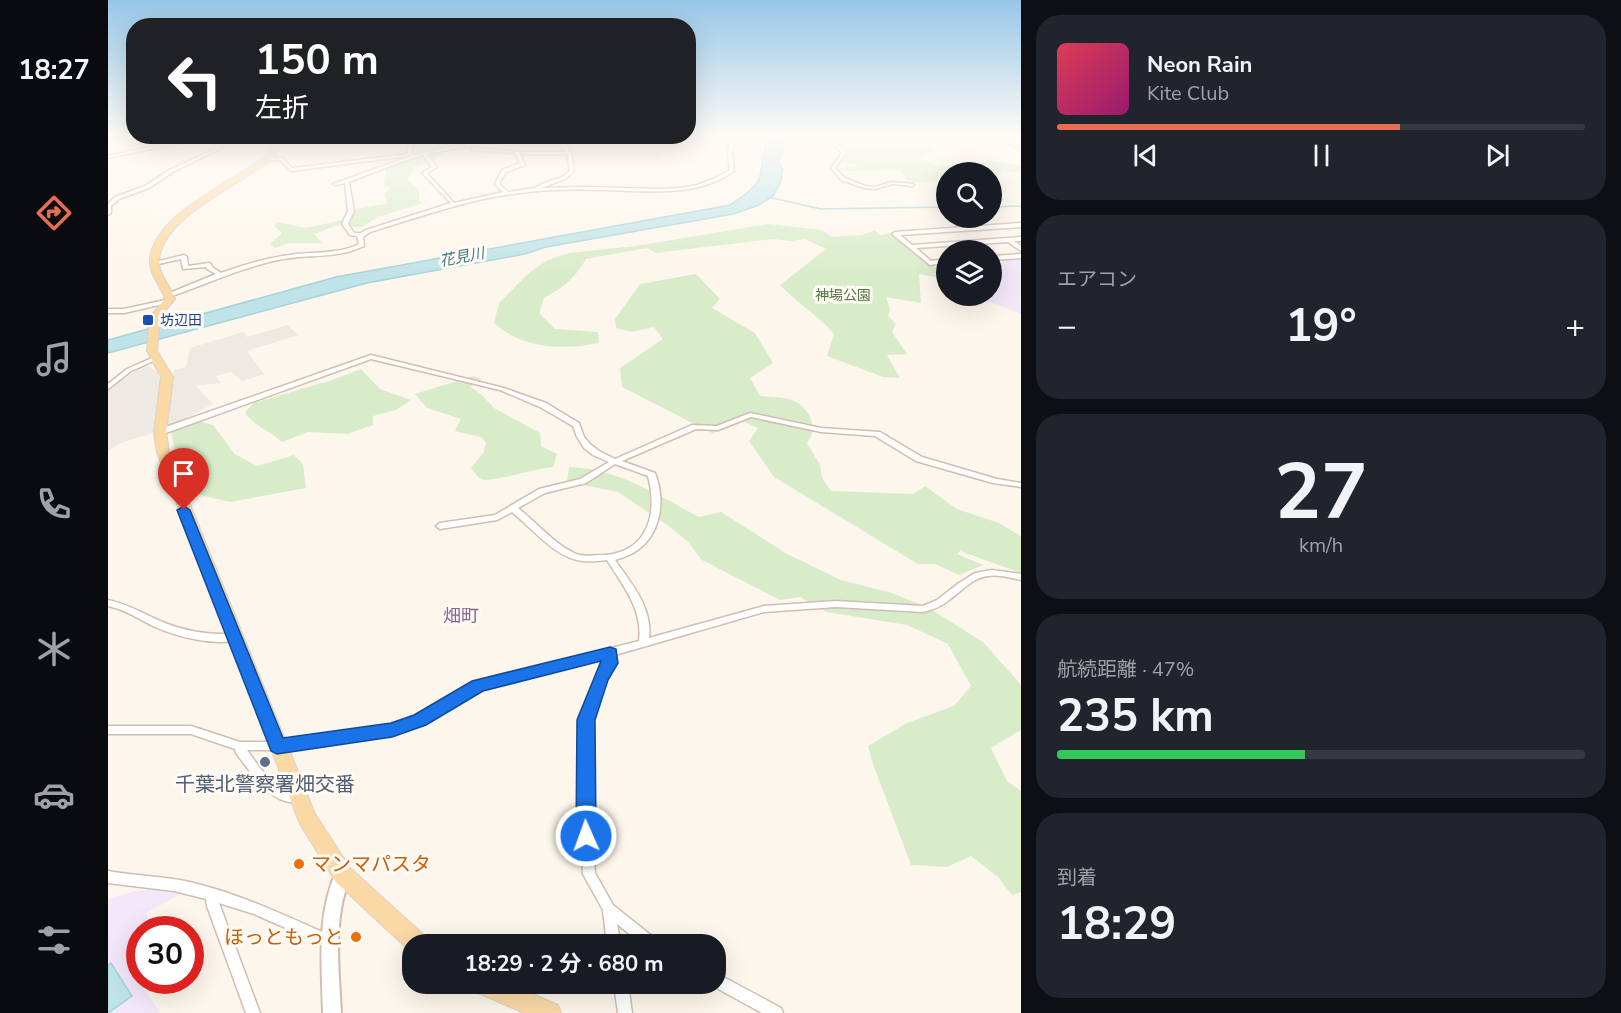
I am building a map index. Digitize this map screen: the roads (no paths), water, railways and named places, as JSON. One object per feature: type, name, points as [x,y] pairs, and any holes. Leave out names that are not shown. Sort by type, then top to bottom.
[{"type":"main road","points":[[233,182],[179,219],[159,243],[154,263],[169,298],[155,316],[153,325],[153,352],[167,377],[160,432],[162,452],[297,798],[325,849],[343,875],[407,934]]},
{"type":"main road","points":[[507,994],[550,1013]]},
{"type":"street","points":[[108,213],[109,206],[117,198],[155,182]]},
{"type":"street","points":[[335,184],[345,182]]},
{"type":"street","points":[[347,182],[351,211],[345,224],[352,234],[361,235],[452,202],[507,193],[580,188],[666,191],[707,186],[713,182]]},
{"type":"street","points":[[432,182],[452,202]]},
{"type":"street","points":[[498,182],[497,184],[507,193]]},
{"type":"street","points":[[535,191],[543,184],[551,182]]},
{"type":"street","points":[[566,182],[580,188]]},
{"type":"street","points":[[852,182],[872,189],[892,183],[912,184]]},
{"type":"street","points":[[936,262],[930,263],[895,234],[1021,225]]},
{"type":"street","points":[[962,229],[977,240]]},
{"type":"street","points":[[108,311],[124,311],[169,298],[221,275],[284,258],[347,251],[362,245],[361,235]]},
{"type":"street","points":[[1002,240],[1021,239]]},
{"type":"street","points":[[1009,240],[1021,249]]},
{"type":"street","points":[[911,247],[936,245]]},
{"type":"street","points":[[1002,257],[1021,256]]},
{"type":"street","points":[[154,263],[184,257],[186,268],[209,265],[221,275]]},
{"type":"street","points":[[108,387],[153,352]]},
{"type":"street","points":[[160,432],[371,357],[502,389],[543,405],[576,425],[579,437],[599,456],[652,475],[657,486],[650,535],[636,549],[610,560],[584,559],[566,552],[544,538],[514,509]]},
{"type":"street","points":[[440,526],[478,522],[514,509],[542,491],[584,481],[614,462],[695,427],[718,428],[750,415],[821,430],[878,434],[919,459],[996,481],[1021,484]]},
{"type":"street","points":[[610,560],[643,610],[647,629],[643,644]]},
{"type":"street","points":[[108,730],[191,730],[240,746],[277,746],[392,730],[420,720],[478,686],[610,653],[736,616],[791,606],[836,604],[923,609],[937,605],[966,581],[981,575],[994,573],[1021,576]]},
{"type":"street","points":[[108,603],[123,606],[163,626],[200,635],[235,638]]},
{"type":"street","points":[[610,653],[610,663],[600,680],[586,720],[585,819],[589,874],[609,909],[640,934]]},
{"type":"street","points":[[240,746],[240,750],[255,772],[273,789],[289,797],[297,798]]},
{"type":"street","points":[[332,1013],[331,942],[334,893],[343,875]]},
{"type":"street","points":[[108,877],[140,883],[177,884],[212,894],[256,909],[331,942]]},
{"type":"street","points":[[212,894],[213,906],[253,1013]]},
{"type":"street","points":[[609,909],[612,934]]},
{"type":"street","points":[[726,986],[776,1013]]},
{"type":"street","points":[[623,994],[626,1013]]},
{"type":"water","name":"花見川","points":[[757,182],[780,182],[773,196],[759,205],[733,214],[546,247],[525,254],[367,283],[108,353],[108,340],[336,277],[730,205]]},
{"type":"water","points":[[111,963],[126,987],[126,994],[132,996],[108,1013],[108,965]]},
{"type":"waterway","points":[[768,197],[821,209],[936,207]]},
{"type":"waterway","points":[[1002,207],[1021,206]]},
{"type":"place","name":"坊辺田","points":[[148,320]]},
{"type":"place","name":"千葉北警察署畑交番","points":[[265,762]]},
{"type":"place","name":"マンマパスタ","points":[[299,864]]},
{"type":"place","name":"ほっともっと","points":[[356,937]]},
{"type":"district","name":"畑町","points":[[461,616]]},
{"type":"park label","name":"神場公園","points":[[843,295]]}]
